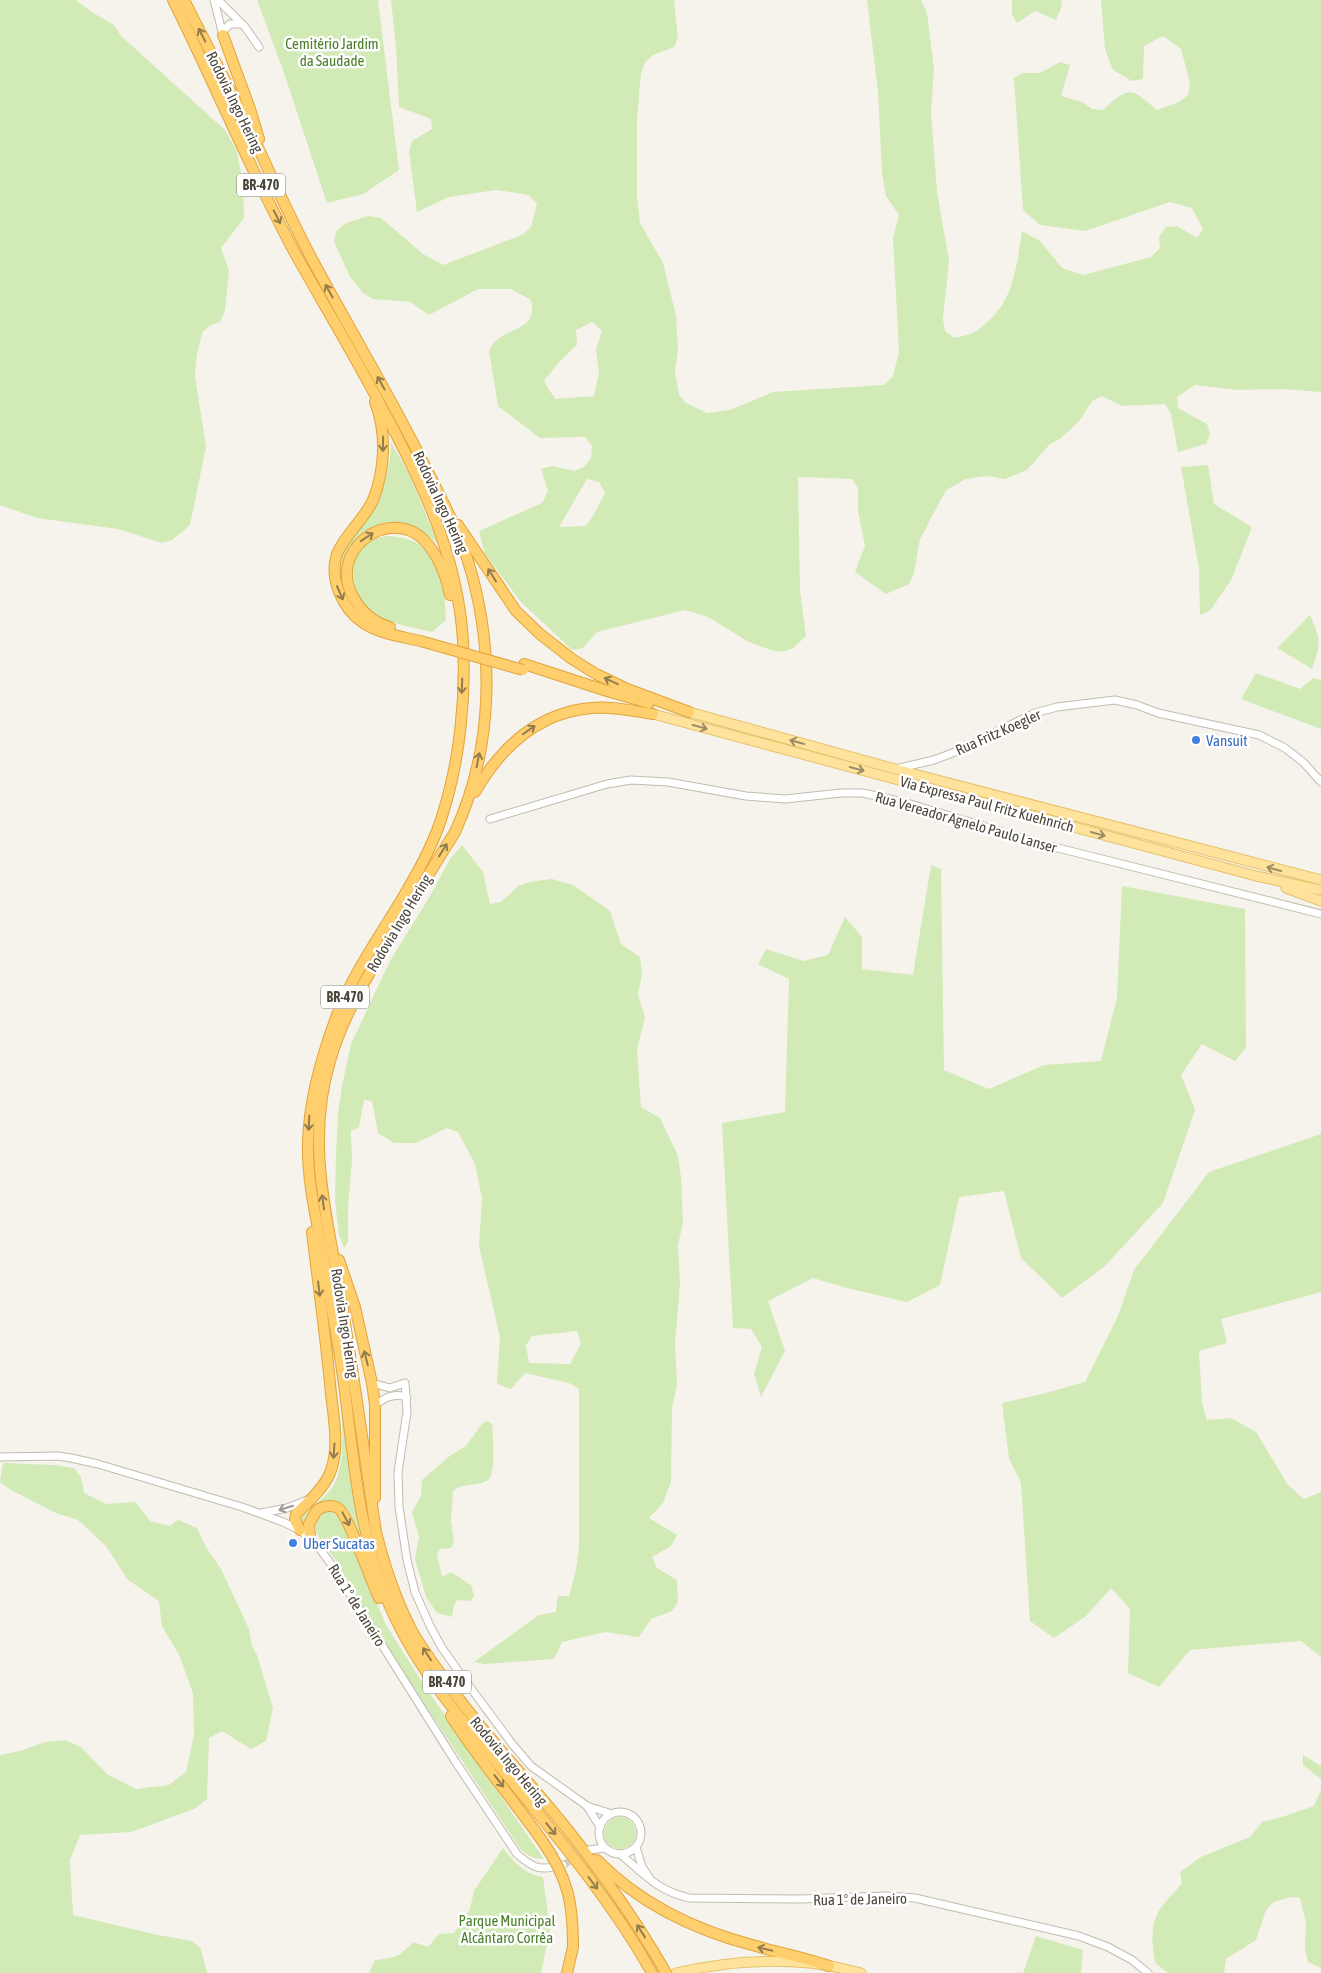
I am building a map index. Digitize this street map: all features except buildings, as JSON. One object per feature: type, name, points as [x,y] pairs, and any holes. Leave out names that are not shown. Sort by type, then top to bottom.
[{"type":"highway","name":"Rodovia Ingo Hering","points":[[172,0],[273,210],[400,442],[439,525],[451,564],[463,637],[459,733],[444,812],[421,866],[359,972],[339,1011],[322,1060],[310,1114],[309,1171],[313,1207],[344,1382],[360,1500],[368,1540],[381,1586],[422,1668],[453,1710],[592,1881],[652,1973]]},
{"type":"highway","name":"Rodovia Ingo Hering","points":[[184,0],[242,113],[318,272],[403,422],[444,504],[467,559],[477,594],[485,638],[487,670],[484,722],[474,783],[466,808],[454,832],[346,1016],[330,1062],[320,1106],[319,1153],[324,1210],[352,1365],[373,1511],[383,1561],[410,1626],[426,1653],[471,1716],[566,1828],[628,1911],[666,1973]]},
{"type":"highway","points":[[223,35],[250,109],[270,174]]},
{"type":"highway","points":[[358,364],[376,405],[383,435],[382,463],[372,502],[337,555],[336,585],[342,599],[362,623],[382,631],[424,639]]},
{"type":"highway","points":[[444,504],[516,611],[540,634],[572,659],[596,674],[627,689],[689,712]]},
{"type":"highway","points":[[463,637],[458,626],[447,582],[433,552],[423,539],[412,532],[396,529],[377,531],[369,535],[354,549],[346,574],[352,595],[367,615],[384,625],[424,639],[607,691],[689,712]]},
{"type":"highway","points":[[524,667],[653,714]]},
{"type":"highway","points":[[466,808],[495,761],[525,732],[549,719],[592,708],[653,714]]},
{"type":"highway","points":[[300,1530],[295,1520],[296,1514],[322,1487],[330,1473],[334,1456],[335,1433],[310,1216],[309,1171]]},
{"type":"highway","points":[[331,1241],[345,1274],[352,1298],[372,1383],[375,1405],[376,1496],[373,1511]]},
{"type":"highway","points":[[310,1538],[310,1524],[317,1510],[321,1507],[334,1507],[343,1513],[381,1601],[395,1628],[412,1649]]},
{"type":"highway","points":[[422,1668],[467,1741],[517,1805],[563,1875],[570,1898],[573,1924],[573,1947],[567,1973]]},
{"type":"highway","points":[[566,1828],[608,1872],[672,1916],[722,1936],[829,1966]]},
{"type":"main road","name":"Via Expressa Paul Fritz Kuehnrich","points":[[689,712],[895,769],[1321,880]]},
{"type":"main road","name":"Via Expressa Paul Fritz Kuehnrich","points":[[653,714],[1256,876],[1321,890]]},
{"type":"main road","points":[[1256,876],[1321,900]]},
{"type":"main road","points":[[677,1973],[700,1968],[769,1962],[829,1966],[861,1973]]},
{"type":"street","points":[[216,0],[250,32],[259,48]]},
{"type":"street","points":[[216,0],[223,35]]},
{"type":"street","points":[[223,35],[224,30],[230,24],[242,24]]},
{"type":"street","name":"Rua Fritz Koegler","points":[[895,769],[934,760],[954,752],[1035,713],[1057,707],[1115,700],[1137,705],[1158,714],[1259,735],[1285,748],[1303,762],[1321,782]]},
{"type":"street","name":"Rua Vereador Agnelo Paulo Lanser","points":[[490,819],[608,784],[631,780],[668,782],[746,796],[785,799],[841,793],[863,793],[907,803],[1042,844],[1321,914]]},
{"type":"street","points":[[372,1383],[390,1388],[405,1383],[407,1412],[398,1472],[399,1507],[407,1560],[415,1592],[442,1648],[513,1745],[532,1766],[587,1806],[612,1814],[624,1813],[630,1815],[638,1824],[640,1836],[636,1847],[631,1851],[620,1854],[604,1848],[590,1849],[599,1837]]},
{"type":"street","points":[[375,1405],[390,1395],[407,1397]]},
{"type":"street","name":"Rua 1º de Janeiro","points":[[0,1457],[58,1456],[98,1464],[260,1513],[300,1530],[310,1538],[331,1564],[455,1761],[517,1854],[530,1866],[540,1869],[562,1865]]},
{"type":"street","points":[[260,1513],[287,1508],[311,1498]]},
{"type":"street","points":[[587,1806],[600,1827]]},
{"type":"street","points":[[604,1848],[599,1837],[600,1827],[605,1819],[612,1814]]},
{"type":"street","points":[[636,1847],[642,1867],[652,1881]]},
{"type":"street","name":"Rua 1º de Janeiro","points":[[620,1854],[642,1875],[678,1895],[689,1898],[801,1900],[887,1896],[915,1898],[1079,1936],[1108,1947],[1132,1960],[1148,1973]]},
{"type":"green space","points":[[0,0],[76,0],[114,25],[121,36],[225,130],[237,151],[243,184],[244,218],[221,248],[229,270],[225,310],[220,322],[210,325],[202,333],[197,355],[195,376],[206,447],[190,525],[172,540],[162,543],[118,529],[37,518],[0,505]]},
{"type":"green space","name":"Cemitério Jardim da Saudade","points":[[257,0],[378,0],[399,170],[363,194],[327,203],[283,70]]},
{"type":"green space","points":[[391,0],[674,0],[678,37],[674,47],[653,55],[645,62],[641,73],[637,119],[637,197],[640,223],[663,263],[676,316],[678,349],[675,372],[679,395],[686,403],[707,413],[730,410],[773,392],[884,385],[893,376],[899,352],[893,238],[899,215],[886,196],[882,173],[878,91],[867,0],[921,0],[927,13],[934,68],[931,112],[937,192],[949,261],[943,319],[945,331],[954,338],[974,332],[998,311],[1011,287],[1015,274],[1022,231],[1040,241],[1062,268],[1083,275],[1151,257],[1160,248],[1159,237],[1166,227],[1177,226],[1197,238],[1203,229],[1192,208],[1170,202],[1085,231],[1040,225],[1023,210],[1014,78],[1022,73],[1040,73],[1060,62],[1070,65],[1061,96],[1082,102],[1092,109],[1103,110],[1125,93],[1130,92],[1141,97],[1157,110],[1179,102],[1188,95],[1190,83],[1181,49],[1163,36],[1144,46],[1143,79],[1132,81],[1113,70],[1105,49],[1101,0],[1321,0],[1321,392],[1283,389],[1238,390],[1195,385],[1177,397],[1178,408],[1207,424],[1210,434],[1206,444],[1178,452],[1171,414],[1165,404],[1122,406],[1102,396],[1092,401],[1080,420],[1060,439],[1050,444],[1027,470],[1005,479],[987,476],[966,479],[946,490],[920,539],[914,573],[909,584],[886,594],[855,572],[865,546],[858,511],[858,488],[852,479],[798,477],[800,591],[806,636],[793,648],[782,652],[771,650],[749,642],[708,617],[685,610],[597,632],[583,648],[572,650],[521,602],[485,554],[479,531],[542,503],[548,491],[541,469],[552,466],[574,471],[584,467],[591,458],[592,446],[585,437],[540,438],[498,406],[489,352],[497,340],[528,321],[532,309],[531,300],[511,289],[478,289],[429,315],[410,302],[373,299],[363,293],[349,275],[334,241],[337,230],[346,223],[368,216],[381,218],[423,254],[443,265],[522,235],[531,227],[537,204],[529,195],[496,190],[449,197],[417,212],[409,152],[412,141],[432,129],[431,119],[399,107]],"holes":[[[592,322],[602,331],[596,349],[599,372],[594,396],[555,399],[544,381],[559,362],[577,345],[576,330]],[[587,479],[599,482],[605,493],[594,514],[586,526],[559,527]]]},
{"type":"green space","points":[[1012,0],[1061,0],[1062,6],[1056,20],[1035,11],[1017,23],[1012,14]]},
{"type":"green space","points":[[391,442],[411,478],[438,544],[417,529],[398,524],[382,525],[364,534],[349,549],[343,568],[343,578],[359,613],[349,603],[343,591],[339,572],[340,558],[367,519],[379,497],[388,470]]},
{"type":"green space","points":[[1208,465],[1214,504],[1252,527],[1231,580],[1210,611],[1200,615],[1199,569],[1181,467]]},
{"type":"green space","points":[[390,536],[413,541],[423,547],[436,565],[443,586],[446,620],[432,632],[398,624],[381,617],[367,608],[358,595],[353,577],[355,558],[364,544],[370,540]]},
{"type":"green space","points":[[1310,615],[1318,636],[1317,653],[1312,669],[1277,648]]},
{"type":"green space","points":[[1256,673],[1300,689],[1313,678],[1321,680],[1321,729],[1241,699]]},
{"type":"green space","points":[[462,845],[483,872],[490,904],[501,902],[518,886],[529,882],[552,879],[573,885],[610,911],[621,944],[640,957],[642,974],[638,995],[645,1017],[637,1050],[641,1107],[660,1118],[678,1156],[681,1178],[683,1223],[678,1245],[680,1285],[675,1344],[677,1385],[672,1408],[671,1482],[663,1503],[649,1518],[677,1535],[671,1546],[652,1557],[657,1568],[677,1580],[678,1602],[672,1611],[651,1619],[639,1637],[605,1632],[562,1642],[554,1659],[484,1664],[474,1662],[539,1615],[556,1612],[558,1596],[569,1596],[576,1570],[579,1548],[579,1389],[569,1383],[525,1373],[511,1389],[497,1384],[500,1337],[479,1246],[482,1198],[475,1164],[458,1132],[447,1128],[416,1143],[394,1143],[378,1133],[372,1101],[364,1100],[359,1127],[351,1131],[352,1160],[348,1207],[348,1242],[344,1248],[339,1235],[335,1201],[338,1114],[351,1044],[390,961],[430,896],[450,859]],"holes":[[[577,1331],[581,1344],[570,1364],[529,1363],[526,1345],[532,1336]]]},
{"type":"green space","points":[[931,865],[941,869],[944,1070],[989,1089],[1044,1065],[1101,1061],[1117,998],[1122,886],[1245,909],[1246,1048],[1235,1061],[1202,1044],[1181,1075],[1195,1110],[1163,1203],[1104,1267],[1062,1298],[1021,1258],[1004,1191],[959,1197],[940,1285],[907,1302],[813,1278],[768,1301],[785,1351],[761,1397],[754,1374],[762,1347],[751,1329],[733,1328],[722,1123],[785,1112],[789,979],[758,964],[766,949],[803,961],[828,955],[845,917],[862,937],[862,969],[913,975]]},
{"type":"green space","points":[[1321,1134],[1321,1292],[1221,1319],[1227,1343],[1199,1351],[1202,1403],[1207,1420],[1231,1418],[1256,1432],[1288,1485],[1304,1499],[1321,1492],[1321,1657],[1301,1641],[1190,1650],[1159,1687],[1128,1673],[1130,1609],[1111,1588],[1086,1616],[1054,1638],[1030,1621],[1021,1483],[1009,1458],[1002,1403],[1085,1382],[1118,1316],[1134,1270],[1209,1172]]},
{"type":"green space","points":[[336,1363],[354,1503],[363,1551],[351,1515],[345,1506],[339,1502],[326,1501],[314,1508],[309,1513],[303,1526],[299,1520],[306,1511],[329,1492],[338,1475],[341,1460],[342,1427]]},
{"type":"green space","points":[[487,1421],[492,1424],[493,1436],[491,1476],[484,1482],[461,1486],[453,1491],[451,1520],[454,1543],[451,1548],[440,1549],[437,1554],[442,1577],[451,1572],[471,1585],[474,1596],[470,1601],[457,1600],[452,1617],[437,1613],[426,1597],[415,1559],[419,1537],[412,1512],[421,1496],[422,1480],[451,1455],[466,1446],[482,1424]]},
{"type":"green space","points":[[3,1463],[53,1465],[74,1468],[81,1477],[84,1493],[106,1504],[135,1502],[150,1521],[170,1526],[178,1520],[197,1528],[206,1547],[221,1569],[249,1629],[252,1646],[257,1655],[273,1708],[266,1741],[251,1749],[222,1731],[209,1738],[207,1799],[194,1809],[131,1832],[80,1835],[70,1860],[73,1915],[192,1941],[201,1949],[207,1973],[0,1973],[0,1755],[20,1751],[45,1742],[65,1740],[81,1747],[107,1774],[136,1789],[169,1785],[186,1772],[194,1735],[193,1693],[179,1655],[162,1626],[159,1601],[128,1580],[106,1546],[78,1520],[56,1513],[11,1490],[0,1482]]},
{"type":"green space","points":[[331,1512],[341,1518],[386,1625],[422,1682],[544,1859],[531,1857],[521,1850],[377,1632],[335,1559],[316,1531],[316,1524],[321,1514]]},
{"type":"green space","points":[[1303,1755],[1321,1766],[1321,1779],[1303,1765]]},
{"type":"green space","points":[[1321,1790],[1321,1968],[1308,1962],[1305,1949],[1306,1922],[1300,1898],[1291,1897],[1274,1902],[1266,1910],[1256,1940],[1226,1959],[1224,1973],[1168,1973],[1155,1963],[1152,1940],[1154,1922],[1158,1912],[1182,1883],[1180,1872],[1201,1857],[1250,1837],[1262,1822],[1314,1806]]},
{"type":"green space","points":[[620,1817],[626,1818],[631,1822],[635,1827],[635,1839],[631,1844],[626,1848],[620,1849],[614,1848],[609,1844],[605,1839],[604,1833],[605,1827],[609,1822],[614,1818]]},
{"type":"green space","name":"Parque Municipal Alcântaro Corrêa","points":[[503,1848],[515,1863],[530,1873],[543,1877],[550,1930],[541,1973],[369,1973],[375,1960],[396,1956],[413,1942],[428,1947],[439,1934],[454,1933],[470,1909],[474,1891]]},
{"type":"green space","points":[[1036,1936],[1083,1950],[1081,1973],[1023,1973]]},
{"type":"tunnel","points":[[563,1865],[589,1850]]},
{"type":"place","name":"Vansuit","points":[[1196,740]]},
{"type":"place","name":"Uber Sucatas","points":[[293,1543]]}]
